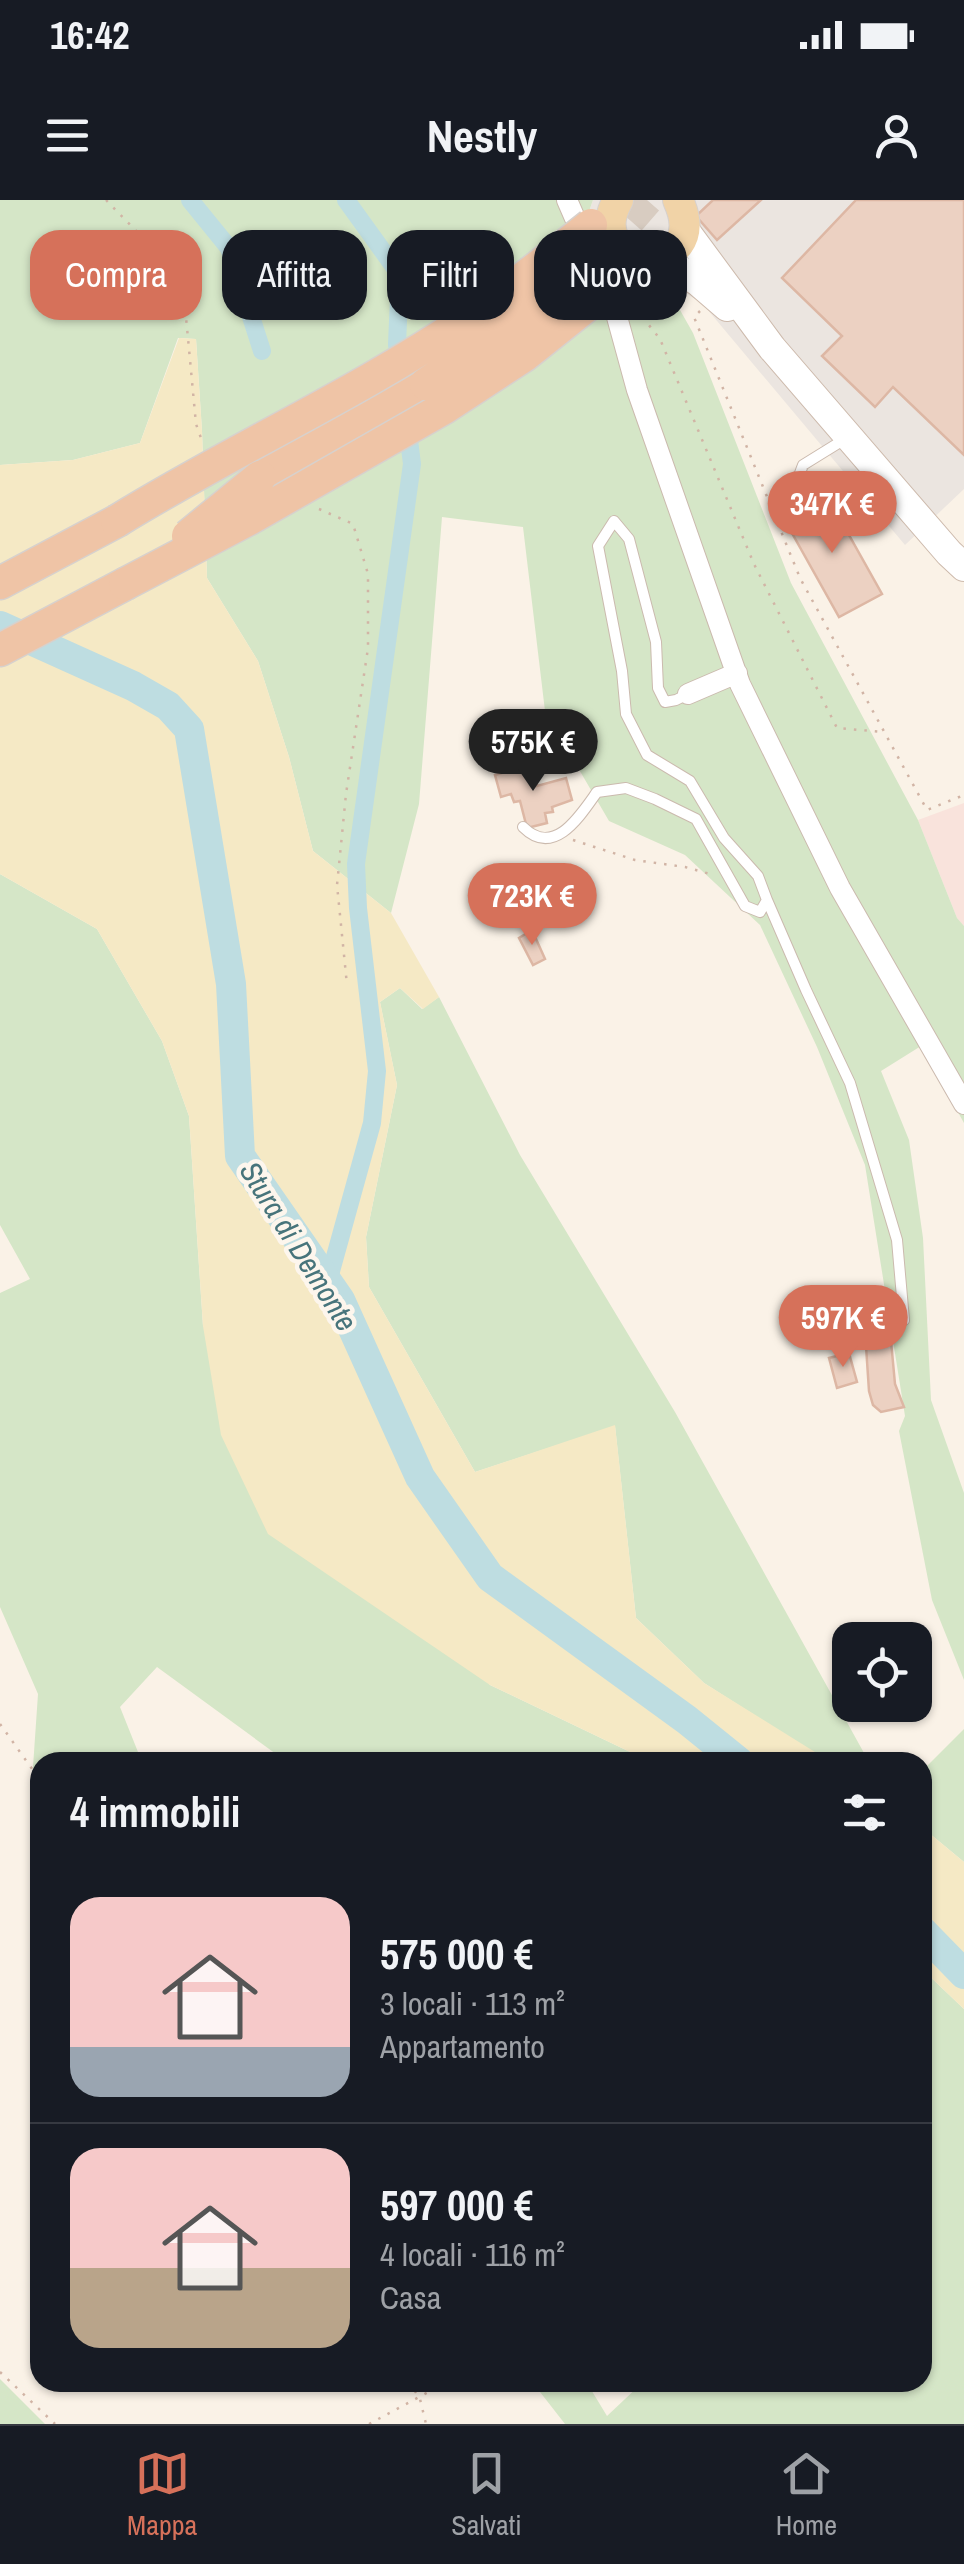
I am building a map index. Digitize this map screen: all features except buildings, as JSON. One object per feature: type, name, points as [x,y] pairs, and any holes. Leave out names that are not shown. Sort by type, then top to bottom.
[{"type":"highway","points":[[0,583],[341,396],[414,353],[534,273]]},
{"type":"highway","points":[[124,584],[260,477],[387,408],[463,361],[534,307]]},
{"type":"highway","points":[[0,650],[250,520],[444,408],[525,355],[549,320]]},
{"type":"highway","points":[[117,521],[162,504],[260,477]]},
{"type":"main road","points":[[678,200],[686,217],[685,230]]},
{"type":"main road","points":[[687,233],[772,348],[964,567]]},
{"type":"main road","points":[[687,276],[772,348]]},
{"type":"street","points":[[567,200],[617,317],[730,676],[740,684],[840,888],[964,1104]]},
{"type":"street","points":[[688,694],[730,676]]},
{"type":"lane","points":[[808,492],[800,474],[803,465],[848,437]]},
{"type":"lane","points":[[688,694],[665,702],[658,688],[656,642],[630,538],[614,521],[598,546],[622,671],[626,714],[647,755],[690,782],[724,838],[758,876],[850,1083],[898,1240],[904,1320],[855,1341]]},
{"type":"lane","points":[[523,827],[532,836],[559,836],[597,792],[626,788],[696,819],[745,906],[760,912],[767,900]]},
{"type":"path","points":[[106,200],[153,248],[186,317],[196,424],[202,440]]},
{"type":"path","points":[[714,296],[694,317],[800,578],[927,810],[964,796]]},
{"type":"path","points":[[645,320],[660,339],[754,564],[837,728],[885,732]]},
{"type":"path","points":[[321,510],[353,524],[368,574],[368,648],[336,885],[348,986]]},
{"type":"path","points":[[559,836],[635,860],[685,867],[730,882]]},
{"type":"path","points":[[0,1724],[30,1766]]},
{"type":"path","points":[[0,2372],[55,2424]]},
{"type":"path","points":[[416,2392],[426,2424]]},
{"type":"path","points":[[369,2424],[431,2392]]},
{"type":"shaded area","points":[[593,200],[964,200],[964,489],[905,545],[702,303],[687,294],[687,230],[603,230],[587,217]]},
{"type":"shaded area","points":[[964,803],[964,926],[957,918],[918,820]]},
{"type":"green space","points":[[0,200],[593,200],[587,217],[603,230],[534,230],[534,320],[686,320],[791,583],[918,820],[957,918],[964,926],[964,1123],[921,1046],[881,1071],[909,1140],[923,1238],[931,1400],[964,1493],[964,1680],[932,1600],[899,1431],[905,1416],[865,1165],[817,1047],[760,925],[685,855],[609,821],[545,711],[523,527],[442,517],[419,804],[391,913],[313,851],[289,757],[258,661],[207,578],[196,339],[178,338],[140,443],[73,460],[0,465]]},
{"type":"green space","points":[[0,874],[97,929],[162,1041],[189,1116],[203,1326],[490,1685],[630,1752],[273,1752],[157,1667],[120,1707],[138,1752],[34,1752],[38,1694],[0,1607],[0,1293],[30,1279],[0,1225]]},
{"type":"green space","points":[[400,988],[422,1009],[439,997],[520,1155],[675,1412],[832,1695],[832,1722],[847,1722],[863,1752],[812,1752],[704,1683],[636,1618],[615,1426],[475,1472],[369,1287],[366,1237],[397,1085],[380,1002]]},
{"type":"green space","points":[[964,1729],[964,1862],[932,1835],[932,1761]]},
{"type":"green space","points":[[932,1979],[964,2009],[964,2424],[565,2424],[540,2392],[592,2392],[607,2416],[632,2392],[932,2392]]},
{"type":"green space","points":[[0,2379],[45,2424],[0,2424]]},
{"type":"sand","points":[[179,338],[196,339],[207,578],[258,661],[289,757],[313,851],[391,913],[439,997],[423,1009],[400,988],[380,1002],[397,1085],[366,1237],[369,1287],[475,1472],[615,1425],[636,1618],[704,1683],[815,1752],[630,1752],[490,1685],[268,1534],[221,1435],[203,1326],[189,1116],[162,1041],[97,929],[0,874],[0,465],[73,460],[140,443]]},
{"type":"sand","points":[[932,1835],[964,1862],[964,2009],[932,1979]]},
{"type":"waterway","points":[[190,200],[229,248],[262,351]]},
{"type":"waterway","points":[[346,200],[400,275],[399,364]]},
{"type":"waterway","points":[[328,1282],[372,1123],[377,1071],[356,864],[412,464],[407,424]]},
{"type":"waterway","name":"Stura di Demonte","points":[[0,626],[133,686],[168,706],[189,729],[231,984],[240,1156],[340,1300],[420,1477],[490,1577],[727,1752]]},
{"type":"waterway","name":"Stura di Demonte","points":[[932,1941],[964,1974]]},
{"type":"tunnel","points":[[621,230],[647,200]]}]
